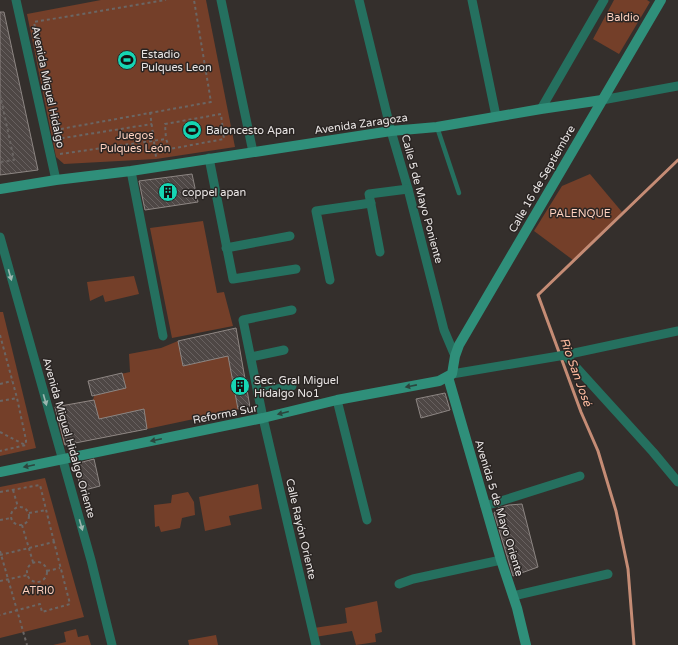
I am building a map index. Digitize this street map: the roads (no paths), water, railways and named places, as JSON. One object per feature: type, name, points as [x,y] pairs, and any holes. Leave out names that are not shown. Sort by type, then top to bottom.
[{"type":"main road","name":"Calle 16 de Septiembre","points":[[450,376],[459,345],[661,0]]},
{"type":"main road","name":"Avenida Zaragoza","points":[[0,189],[56,180],[131,171],[391,131],[437,127],[496,116],[602,100]]},
{"type":"main road","name":"Reforma Sur","points":[[0,472],[263,418],[337,400],[439,381],[450,376]]},
{"type":"main road","name":"Avenida 5 de Mayo Oriente","points":[[450,376],[500,560],[513,596],[526,645]]},
{"type":"street","name":"Avenida Miguel Hidalgo","points":[[16,0],[56,180]]},
{"type":"street","points":[[221,0],[253,152]]},
{"type":"street","name":"Calle 5 de Mayo Poniente","points":[[360,0],[391,131],[408,189],[444,330],[455,356]]},
{"type":"street","points":[[472,0],[496,116]]},
{"type":"street","points":[[541,109],[604,0]]},
{"type":"street","name":"Avenida Zaragoza","points":[[602,100],[678,86]]},
{"type":"street","points":[[209,158],[233,279],[296,269]]},
{"type":"street","points":[[131,171],[163,336]]},
{"type":"street","points":[[380,252],[369,194],[408,189]]},
{"type":"street","points":[[330,280],[316,211],[371,203]]},
{"type":"street","points":[[226,248],[290,236]]},
{"type":"street","name":"Avenida Miguel Hidalgo Oriente","points":[[0,237],[91,560],[112,645]]},
{"type":"street","name":"Calle Rayón Oriente","points":[[292,310],[243,320],[263,418],[316,645]]},
{"type":"street","points":[[450,376],[565,355],[678,331]]},
{"type":"street","points":[[251,356],[284,350]]},
{"type":"street","points":[[565,355],[653,452],[678,482]]},
{"type":"street","points":[[258,393],[292,386]]},
{"type":"street","points":[[337,400],[367,520]]},
{"type":"street","points":[[485,506],[580,476]]},
{"type":"street","points":[[399,584],[414,579],[500,560]]},
{"type":"street","points":[[513,596],[608,574]]},
{"type":"lane","points":[[437,127],[460,193]]},
{"type":"waterway","name":"Rio San José","points":[[634,645],[628,569],[616,511],[598,451],[581,412],[538,295],[678,160]]},
{"type":"place","name":"Estadio Pulques Leon","points":[[127,60]]},
{"type":"place","name":"Baloncesto Apan","points":[[192,130]]},
{"type":"place","name":"coppel apan","points":[[168,192]]},
{"type":"place","name":"Sec. Gral Miguel Hidalgo No1","points":[[240,386]]},
{"type":"park label","name":"Baldio","points":[[623,17]]},
{"type":"park label","name":"Juegos Pulques León","points":[[135,141]]},
{"type":"park label","name":"PALENQUE","points":[[580,213]]},
{"type":"park label","name":"ATRI0","points":[[38,590]]}]
